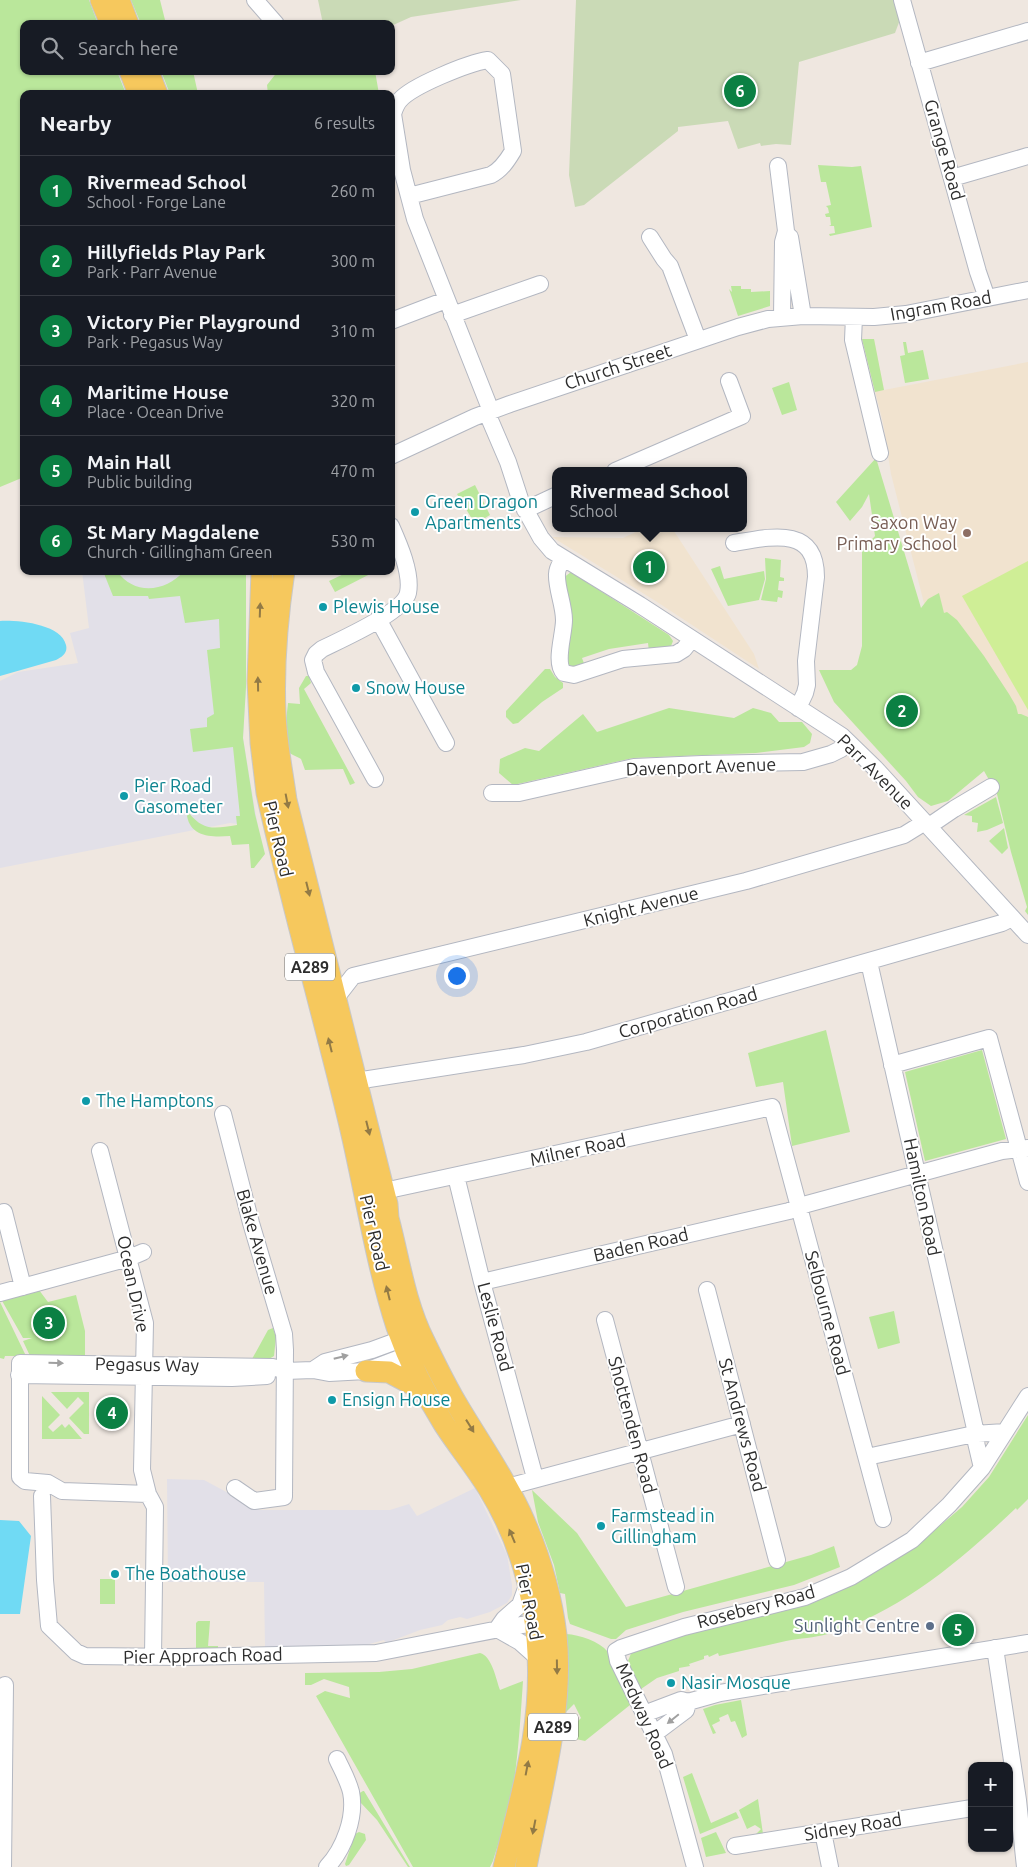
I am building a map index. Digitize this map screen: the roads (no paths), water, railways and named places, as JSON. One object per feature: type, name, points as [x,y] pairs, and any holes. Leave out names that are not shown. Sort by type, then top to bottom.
[{"type":"main road","points":[[101,0],[109,20]]},
{"type":"main road","points":[[119,0],[126,20]]},
{"type":"main road","points":[[132,75],[137,90]]},
{"type":"main road","points":[[150,75],[155,90]]},
{"type":"main road","name":"Pier Road","points":[[262,575],[258,691],[260,743],[268,793],[354,1141],[389,1298],[405,1347],[425,1391],[442,1421],[490,1489],[515,1541],[528,1582],[536,1624],[539,1659],[537,1710],[533,1740],[504,1867]]},
{"type":"main road","name":"Pier Road","points":[[284,575],[277,633],[275,713],[286,800],[384,1191],[388,1218],[413,1316],[451,1395],[507,1487],[528,1529],[549,1595],[556,1635],[558,1677],[554,1724],[526,1867]]},
{"type":"main road","name":"Pegasus Way","points":[[405,1347],[423,1340]]},
{"type":"main road","points":[[366,1371],[389,1372],[425,1391]]},
{"type":"street","points":[[255,0],[272,20]]},
{"type":"street","name":"Grange Road","points":[[902,0],[978,272],[988,298]]},
{"type":"street","points":[[919,63],[1028,31]]},
{"type":"street","points":[[395,108],[401,98],[411,91],[461,67],[488,60],[502,74],[513,151],[499,171],[409,196],[395,130]]},
{"type":"street","points":[[952,178],[1028,156]]},
{"type":"street","points":[[778,166],[786,231],[783,242],[782,317]]},
{"type":"street","name":"Parr Avenue","points":[[409,196],[415,220],[506,456],[517,492],[525,510],[544,542],[563,559],[692,639],[848,742],[927,824],[1028,935]]},
{"type":"street","points":[[786,231],[791,238],[803,316]]},
{"type":"street","points":[[650,238],[670,266],[698,340]]},
{"type":"street","points":[[452,315],[540,284]]},
{"type":"street","name":"Ingram Road","points":[[854,316],[874,317],[906,314],[1028,290]]},
{"type":"street","points":[[395,319],[446,300]]},
{"type":"street","points":[[854,316],[853,340],[880,453]]},
{"type":"street","name":"Church Street","points":[[395,454],[489,412],[738,327],[782,317],[854,316]]},
{"type":"street","points":[[624,467],[742,416],[729,381]]},
{"type":"street","points":[[525,510],[552,497]]},
{"type":"street","points":[[734,543],[768,537],[798,540],[810,549],[816,564],[806,661],[807,685],[798,708]]},
{"type":"street","points":[[375,779],[316,672],[313,660],[322,649],[396,610],[403,603],[408,593],[409,578],[395,538]]},
{"type":"street","points":[[563,559],[556,576],[564,617],[564,635],[559,660],[564,674],[574,675],[623,659],[674,654],[684,649],[692,639]]},
{"type":"street","points":[[378,620],[446,743]]},
{"type":"street","name":"Davenport Avenue","points":[[492,793],[520,793],[634,767],[798,763],[831,754],[848,742]]},
{"type":"street","name":"Knight Avenue","points":[[353,976],[746,881],[901,836],[927,824],[991,787]]},
{"type":"street","name":"Corporation Road","points":[[356,1081],[515,1056],[586,1042],[869,962],[1002,923],[1012,918]]},
{"type":"street","points":[[326,963],[333,962],[353,976],[336,998]]},
{"type":"street","name":"Hamilton Road","points":[[869,962],[918,1174],[982,1468]]},
{"type":"street","points":[[892,1065],[989,1038],[1024,1148],[1028,1182]]},
{"type":"street","name":"Milner Road","points":[[384,1191],[772,1107]]},
{"type":"street","name":"Selbourne Road","points":[[772,1107],[883,1519]]},
{"type":"street","name":"Blake Avenue","points":[[223,1114],[251,1224],[284,1334],[285,1371]]},
{"type":"street","name":"Baden Road","points":[[482,1282],[799,1207],[1002,1151],[1024,1148]]},
{"type":"street","name":"Ocean Drive","points":[[100,1151],[136,1255],[145,1323],[142,1470],[148,1494],[155,1507],[153,1657]]},
{"type":"street","name":"Leslie Road","points":[[456,1176],[482,1282],[535,1478]]},
{"type":"street","points":[[4,1212],[23,1287]]},
{"type":"street","points":[[0,1293],[136,1255]]},
{"type":"street","name":"St Andrews Road","points":[[707,1290],[777,1560]]},
{"type":"street","name":"Shottenden Road","points":[[605,1320],[676,1587]]},
{"type":"street","name":"Pegasus Way","points":[[312,1370],[325,1362],[372,1350],[405,1347]]},
{"type":"street","name":"Pegasus Way","points":[[148,1494],[62,1492],[48,1482],[25,1481],[20,1477],[19,1375],[144,1371],[248,1378],[273,1376],[285,1371],[312,1370],[329,1373],[366,1371],[405,1347]]},
{"type":"street","points":[[235,1488],[254,1501],[284,1497],[285,1371]]},
{"type":"street","name":"Rosebery Road","points":[[616,1651],[684,1626],[805,1597],[851,1578],[912,1540],[950,1505],[982,1468],[1028,1396]]},
{"type":"street","points":[[507,1487],[742,1424]]},
{"type":"street","points":[[867,1457],[975,1434],[1005,1432]]},
{"type":"street","name":"Pier Approach Road","points":[[42,1496],[45,1580],[49,1626],[83,1656],[153,1657],[376,1653],[496,1629],[536,1624]]},
{"type":"street","points":[[528,1582],[520,1605],[496,1629],[520,1642],[539,1659]]},
{"type":"street","points":[[536,1624],[548,1628],[556,1635]]},
{"type":"street","points":[[644,1714],[681,1700],[688,1702],[720,1693],[1028,1643]]},
{"type":"street","points":[[995,1648],[1014,1801],[1025,1867]]},
{"type":"street","name":"Medway Road","points":[[616,1651],[618,1661],[664,1754],[695,1867]]},
{"type":"street","points":[[3,1867],[5,1685]]},
{"type":"street","points":[[654,1734],[686,1710],[688,1702]]},
{"type":"street","points":[[332,1865],[345,1837],[352,1808],[348,1780],[337,1759]]},
{"type":"street","name":"Sidney Road","points":[[734,1846],[968,1809]]},
{"type":"street","points":[[823,1832],[830,1867]]},
{"type":"water","points":[[0,621],[17,621],[48,628],[62,638],[66,645],[65,652],[56,660],[0,676]]},
{"type":"water","points":[[0,1520],[19,1521],[31,1536],[20,1614],[0,1614]]},
{"type":"place","name":"St Mary Magdalene","points":[[740,91]]},
{"type":"place","name":"Green Dragon Apartments","points":[[415,512]]},
{"type":"place","name":"Saxon Way Primary School","points":[[967,533]]},
{"type":"place","name":"Rivermead School","points":[[649,567]]},
{"type":"place","name":"Plewis House","points":[[323,607]]},
{"type":"place","name":"Snow House","points":[[356,688]]},
{"type":"place","name":"Hillyfields Play Park","points":[[902,711]]},
{"type":"place","name":"Pier Road Gasometer","points":[[124,796]]},
{"type":"place","name":"The Hamptons","points":[[86,1101]]},
{"type":"place","name":"Victory Pier Playground","points":[[49,1323]]},
{"type":"place","name":"Ensign House","points":[[332,1400]]},
{"type":"place","name":"Maritime House","points":[[112,1413]]},
{"type":"place","name":"Farmstead in Gillingham","points":[[601,1526]]},
{"type":"place","name":"The Boathouse","points":[[115,1574]]},
{"type":"place","name":"Sunlight Centre","points":[[930,1626]]},
{"type":"place","name":"Main Hall","points":[[958,1630]]},
{"type":"place","name":"Nasir Mosque","points":[[671,1683]]}]
